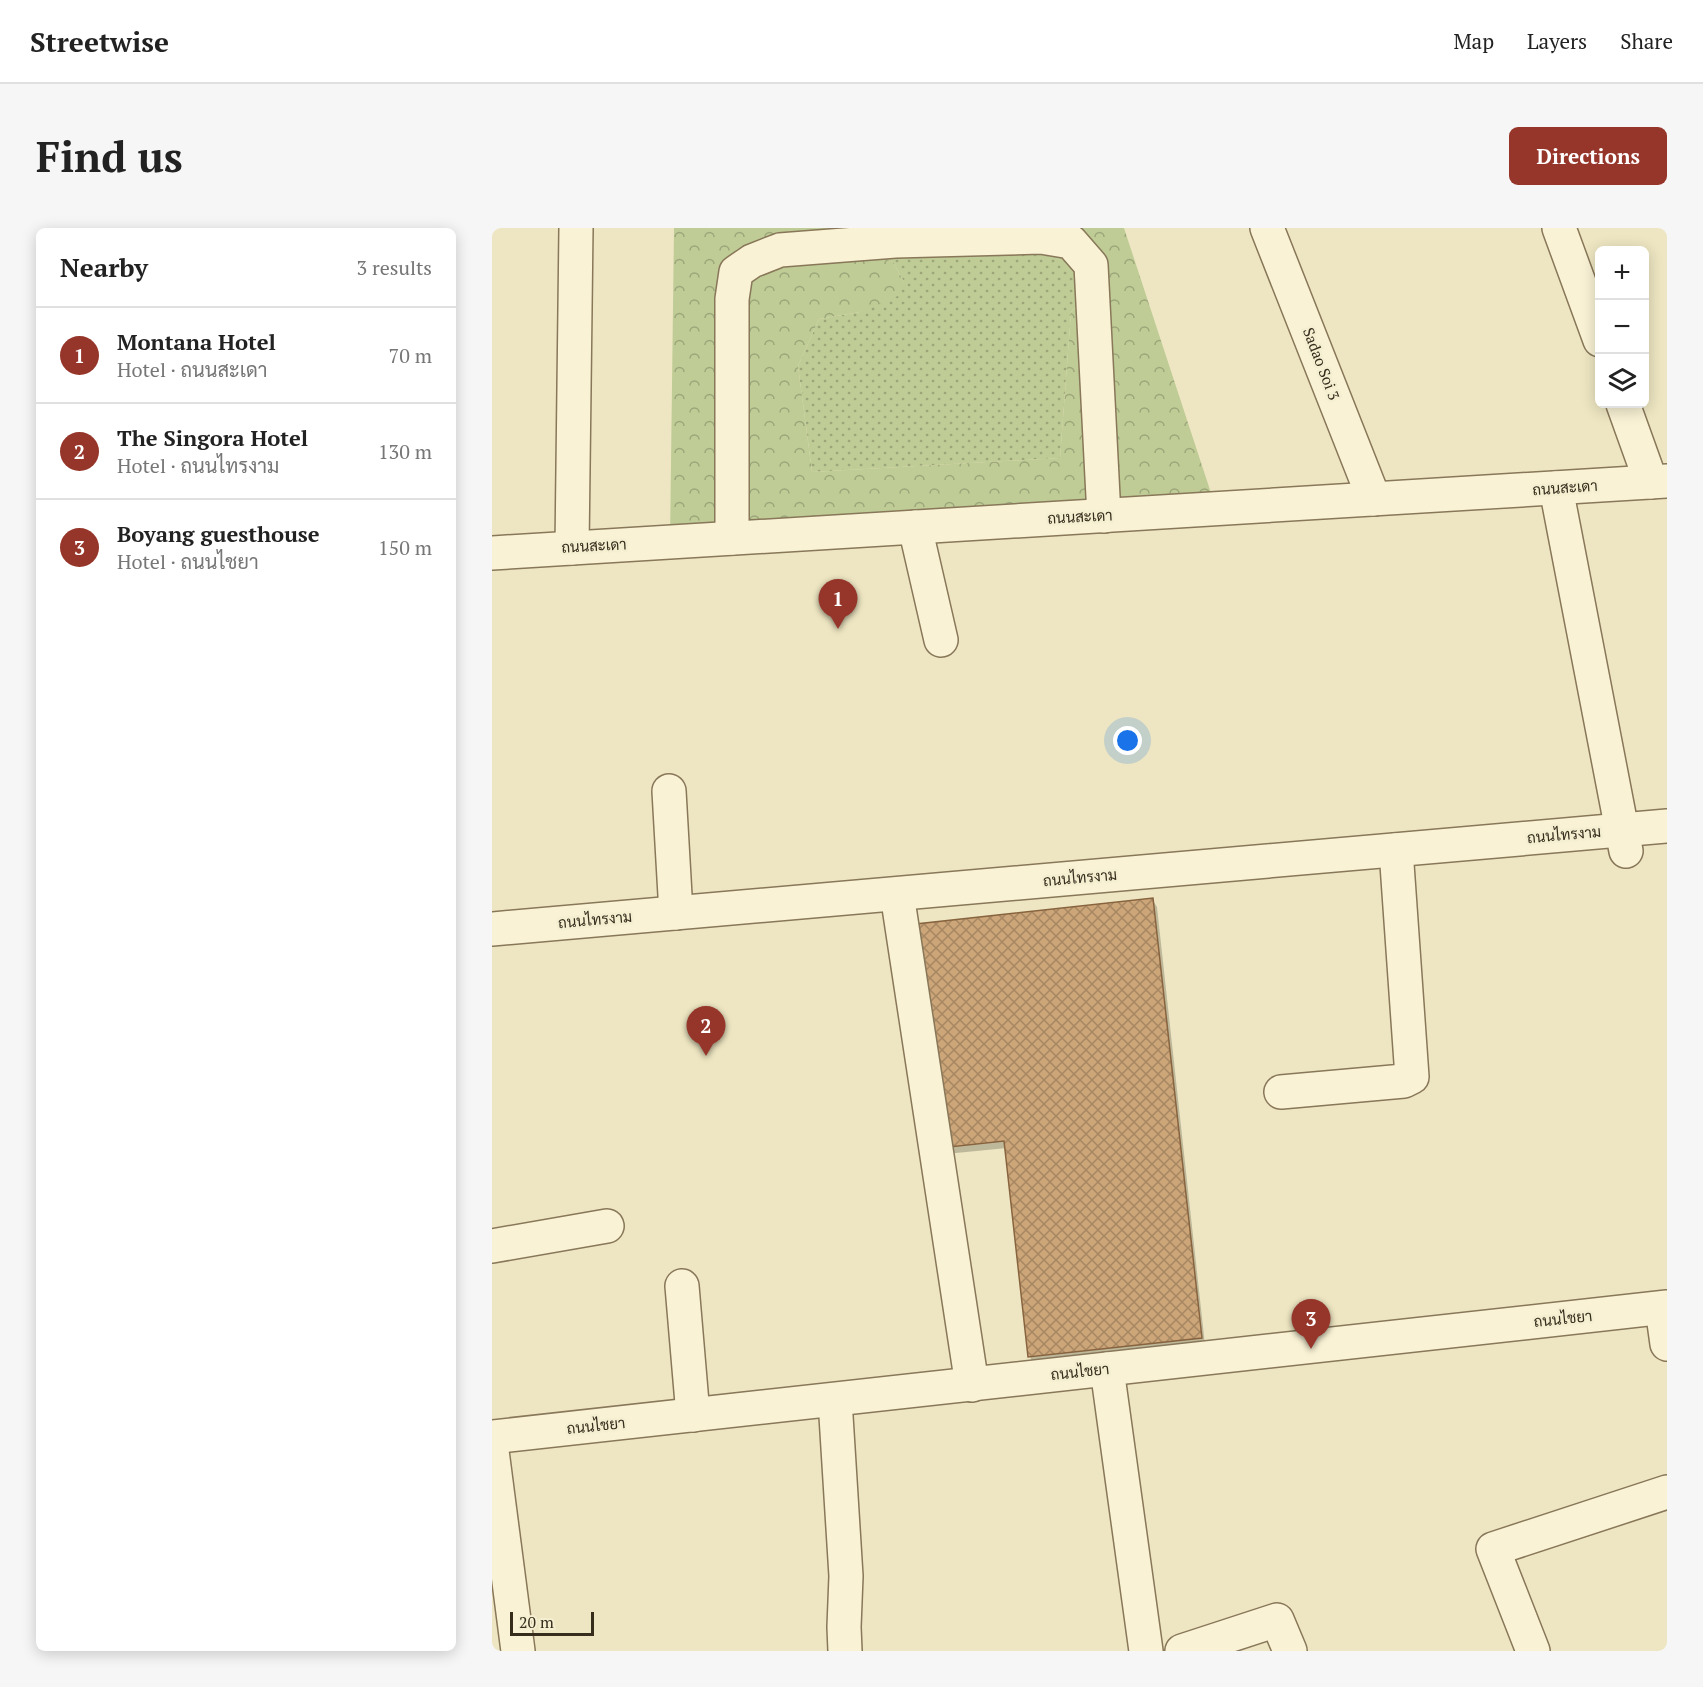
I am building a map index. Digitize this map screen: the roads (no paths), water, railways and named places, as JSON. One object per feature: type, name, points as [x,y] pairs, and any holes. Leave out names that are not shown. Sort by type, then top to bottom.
[{"type":"street","points":[[572,548],[576,228]]},
{"type":"street","name":"Sadao Soi 3","points":[[1267,228],[1374,499]]},
{"type":"street","points":[[1559,228],[1595,329]]},
{"type":"street","points":[[732,538],[732,299],[736,272],[752,261],[780,250],[895,235],[1041,237],[1071,242],[1092,265],[1104,516]]},
{"type":"street","points":[[1625,408],[1659,482]]},
{"type":"street","name":"ถนนสะเดา","points":[[492,553],[1659,482]]},
{"type":"street","points":[[1556,488],[1624,840]]},
{"type":"street","points":[[915,527],[941,640]]},
{"type":"street","points":[[669,791],[675,913]]},
{"type":"street","name":"ถนนไทรงาม","points":[[492,929],[1396,850],[1624,840],[1667,826]]},
{"type":"street","points":[[1281,1092],[1404,1081],[1412,1077],[1396,850]]},
{"type":"street","points":[[897,894],[972,1384]]},
{"type":"street","points":[[492,1246],[608,1226]]},
{"type":"street","points":[[682,1286],[693,1415]]},
{"type":"street","points":[[1664,1308],[1667,1344]]},
{"type":"street","name":"ถนนไชยา","points":[[492,1437],[1664,1308]]},
{"type":"street","points":[[1107,1369],[1146,1651]]},
{"type":"street","points":[[835,1400],[846,1576],[845,1651]]},
{"type":"street","points":[[492,1451],[518,1651]]},
{"type":"street","points":[[1533,1651],[1493,1549],[1667,1492]]},
{"type":"street","points":[[1182,1651],[1277,1620],[1290,1651]]},
{"type":"place","name":"Montana Hotel","points":[[838,629]]},
{"type":"place","name":"The Singora Hotel","points":[[706,1056]]},
{"type":"place","name":"Boyang guesthouse","points":[[1311,1349]]}]
